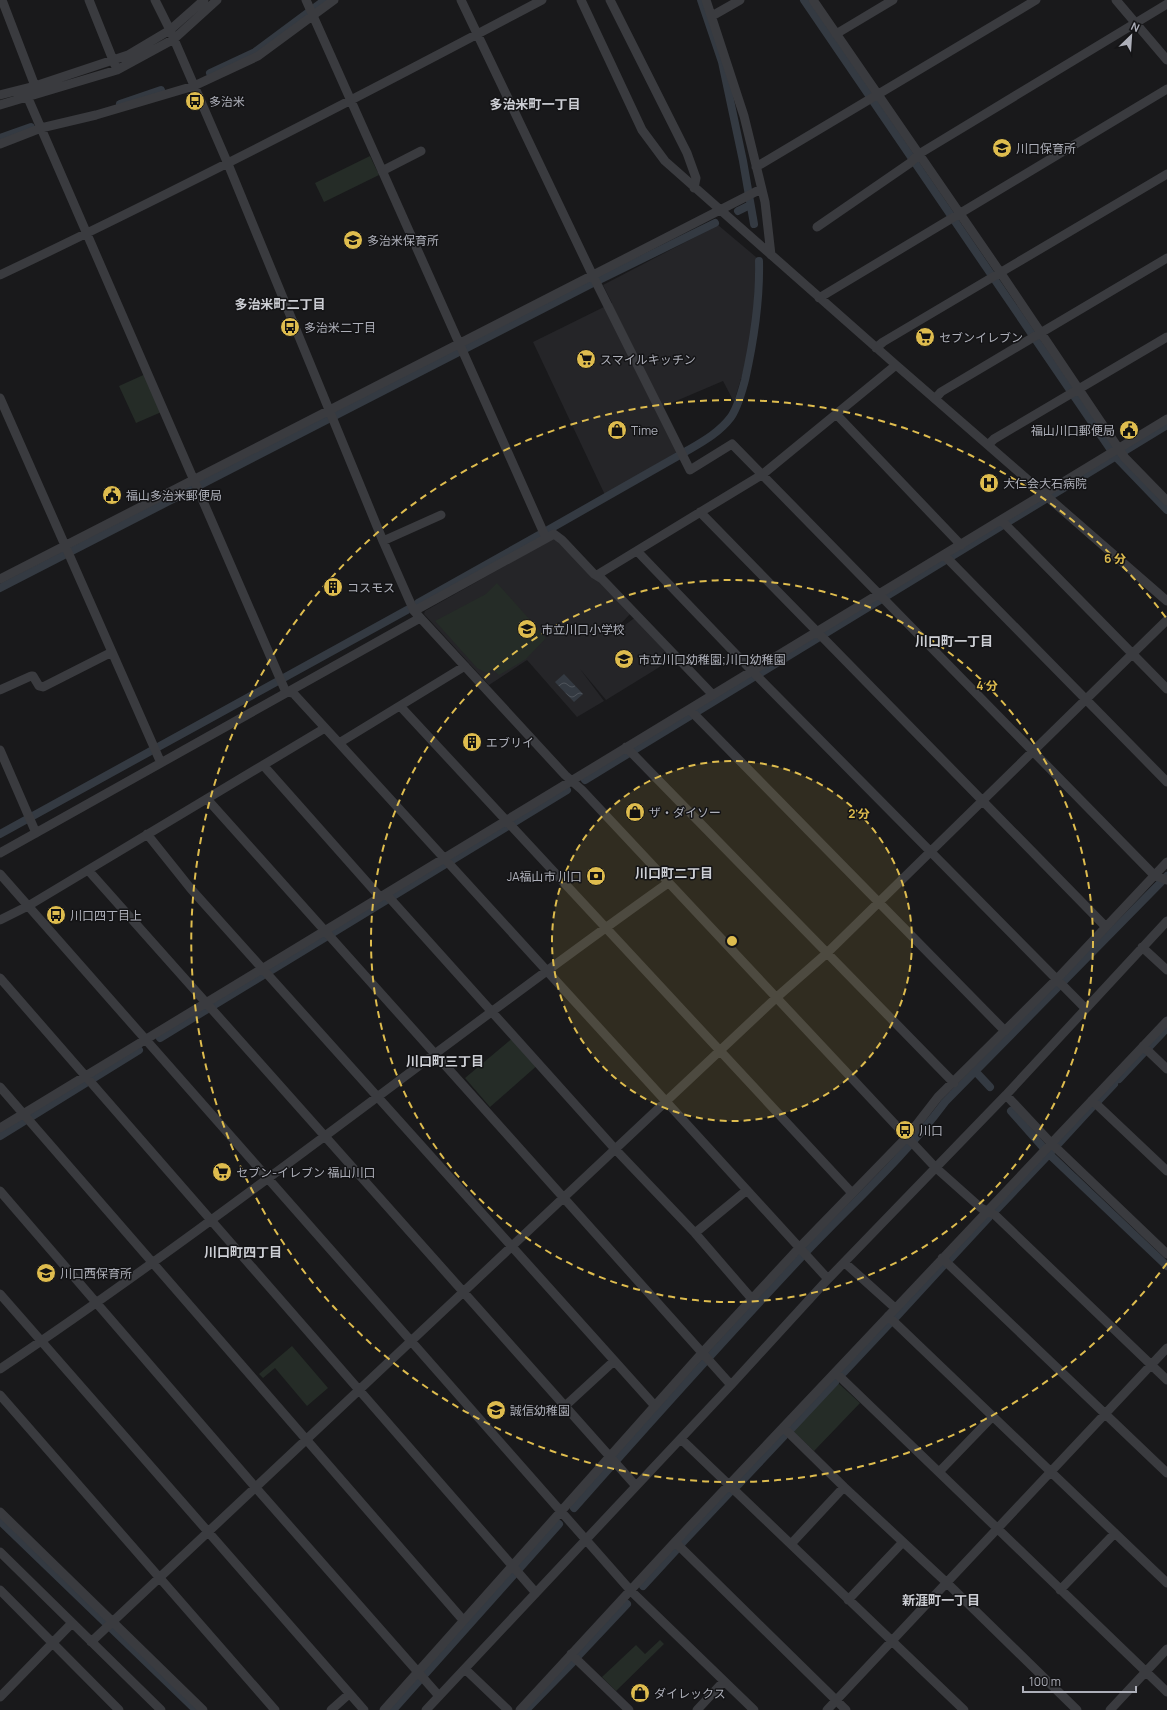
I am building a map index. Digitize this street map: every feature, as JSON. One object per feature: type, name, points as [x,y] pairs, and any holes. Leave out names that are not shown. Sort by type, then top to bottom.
[{"type":"street","points":[[2,0],[35,86]]},
{"type":"street","points":[[89,0],[116,66]]},
{"type":"street","points":[[155,0],[172,35],[228,164],[383,542],[417,615],[935,1167],[981,1208],[995,1215],[1167,1380]]},
{"type":"street","points":[[172,35],[204,0]]},
{"type":"street","points":[[0,105],[26,93],[116,66],[128,55],[172,35],[217,0]]},
{"type":"street","points":[[306,0],[546,538]]},
{"type":"street","points":[[0,144],[41,128],[96,115],[194,86],[258,56],[334,0]]},
{"type":"street","points":[[461,0],[595,279],[690,470],[732,444],[1034,750],[1154,875],[1167,880]]},
{"type":"street","points":[[0,275],[87,234],[228,164],[542,0]]},
{"type":"street","points":[[581,0],[642,130],[665,161],[876,348],[1167,600]]},
{"type":"street","points":[[610,0],[687,152],[696,178],[694,188]]},
{"type":"street","points":[[706,0],[744,116],[765,202],[771,255]]},
{"type":"street","points":[[712,16],[740,0]]},
{"type":"street","points":[[813,0],[836,34],[873,97],[1116,450],[1167,501]]},
{"type":"street","points":[[836,34],[893,0]]},
{"type":"street","points":[[756,167],[1036,0]]},
{"type":"street","points":[[1116,0],[1167,60]]},
{"type":"street","points":[[817,227],[915,158],[1167,4]]},
{"type":"street","points":[[0,95],[26,93],[35,86],[116,66]]},
{"type":"street","points":[[819,298],[954,215],[1167,89]]},
{"type":"street","points":[[26,93],[196,484],[279,680],[285,690],[294,694],[546,972],[828,1279]]},
{"type":"street","points":[[382,171],[421,151]]},
{"type":"street","points":[[876,348],[883,342],[1167,174]]},
{"type":"street","points":[[0,579],[67,550],[331,415],[595,279],[719,210],[761,189]]},
{"type":"street","points":[[935,399],[941,392],[1167,258]]},
{"type":"street","points":[[988,445],[994,439],[1167,337]]},
{"type":"street","points":[[597,575],[763,474],[896,365]]},
{"type":"street","points":[[0,398],[161,763]]},
{"type":"street","points":[[836,414],[961,545]]},
{"type":"street","points":[[0,1128],[1167,419]]},
{"type":"street","points":[[700,512],[1105,926]]},
{"type":"street","points":[[383,542],[441,515]]},
{"type":"street","points":[[1001,520],[1167,689]]},
{"type":"street","points":[[0,853],[289,692],[554,534],[557,535],[594,574],[597,575],[713,695]]},
{"type":"street","points":[[637,551],[752,671],[1085,1008]]},
{"type":"street","points":[[944,555],[1167,782]]},
{"type":"street","points":[[91,1642],[306,1441],[360,1388],[513,1247],[777,997],[827,953],[1167,620]]},
{"type":"street","points":[[0,690],[31,676],[33,676],[39,686],[43,687],[112,652]]},
{"type":"street","points":[[339,743],[465,666]]},
{"type":"street","points":[[400,706],[852,1194]]},
{"type":"street","points":[[690,710],[1005,1032]]},
{"type":"street","points":[[0,920],[28,906],[325,728]]},
{"type":"street","points":[[626,747],[954,1083]]},
{"type":"street","points":[[0,750],[36,833]]},
{"type":"street","points":[[263,765],[491,1012],[615,1150],[695,1234],[752,1299]]},
{"type":"street","points":[[207,799],[731,1385]]},
{"type":"street","points":[[147,834],[171,866],[655,1406]]},
{"type":"street","points":[[384,1710],[702,1353],[799,1248],[852,1194],[912,1142],[938,1097],[954,1083],[1056,980],[1105,926],[1167,862]]},
{"type":"street","points":[[88,870],[564,1407],[636,1486]]},
{"type":"street","points":[[0,874],[631,1591],[754,1710]]},
{"type":"street","points":[[0,1369],[41,1342],[268,1178],[378,1097],[433,1053],[668,883]]},
{"type":"street","points":[[426,1710],[681,1439],[828,1279],[845,1264],[935,1167],[1006,1095],[1167,921]]},
{"type":"street","points":[[1142,947],[1167,970]]},
{"type":"street","points":[[0,978],[210,1219],[360,1388],[512,1567],[536,1593]]},
{"type":"street","points":[[520,1710],[675,1542],[1167,1021]]},
{"type":"street","points":[[1143,1046],[1167,1069]]},
{"type":"street","points":[[0,1088],[306,1441],[464,1620]]},
{"type":"street","points":[[1006,1095],[1047,1147],[1167,1254]]},
{"type":"street","points":[[1092,1100],[1167,1171]]},
{"type":"street","points":[[695,1234],[747,1190]]},
{"type":"street","points":[[0,1191],[256,1488],[439,1696]]},
{"type":"street","points":[[942,1258],[1167,1473]]},
{"type":"street","points":[[845,1264],[895,1308]]},
{"type":"street","points":[[0,1294],[364,1710]]},
{"type":"street","points":[[888,1316],[1167,1583]]},
{"type":"street","points":[[827,1710],[1167,1348]]},
{"type":"street","points":[[564,1407],[614,1361]]},
{"type":"street","points":[[836,1373],[1167,1692]]},
{"type":"street","points":[[0,1394],[275,1710]]},
{"type":"street","points":[[939,1472],[993,1416]]},
{"type":"street","points":[[784,1428],[844,1487],[947,1583],[1077,1710]]},
{"type":"street","points":[[681,1439],[730,1484],[848,1600],[964,1710]]},
{"type":"street","points":[[791,1544],[844,1487]]},
{"type":"street","points":[[0,1512],[203,1710]]},
{"type":"street","points":[[1060,1590],[1115,1533]]},
{"type":"street","points":[[675,1542],[846,1710]]},
{"type":"street","points":[[848,1600],[903,1542]]},
{"type":"street","points":[[0,1552],[161,1710]]},
{"type":"street","points":[[0,1590],[119,1710]]},
{"type":"street","points":[[0,1697],[72,1623]]},
{"type":"street","points":[[1110,1710],[1167,1649]]},
{"type":"street","points":[[571,1654],[629,1710]]},
{"type":"street","points":[[465,1669],[508,1710]]},
{"type":"street","points":[[697,1710],[724,1681]]},
{"type":"street","points":[[331,1710],[349,1694]]},
{"type":"shaded area","points":[[370,156],[379,175],[324,202],[315,183]]},
{"type":"shaded area","points":[[718,225],[756,257],[754,313],[747,359],[734,402],[723,381],[662,407],[682,449],[605,495],[533,342],[612,303],[603,285]]},
{"type":"shaded area","points":[[150,372],[166,410],[136,423],[119,386]]},
{"type":"shaded area","name":"市立川口小学校","points":[[554,538],[631,613],[608,637],[636,617],[672,656],[658,668],[606,700],[580,669],[604,701],[577,717],[527,660],[489,685],[424,614],[425,611]]},
{"type":"shaded area","points":[[497,583],[546,638],[526,659],[499,675],[492,669],[487,673],[477,668],[435,621],[486,594]]},
{"type":"shaded area","points":[[515,1036],[540,1063],[490,1107],[465,1078]]},
{"type":"shaded area","points":[[292,1346],[328,1388],[307,1406],[275,1368],[263,1378],[259,1374]]},
{"type":"shaded area","points":[[837,1382],[860,1403],[814,1451],[792,1430]]},
{"type":"shaded area","points":[[660,1640],[664,1644],[616,1691],[602,1677],[636,1645],[645,1654]]},
{"type":"water","points":[[564,674],[583,694],[574,702],[555,682]]},
{"type":"waterway","points":[[210,73],[255,52],[325,0]]},
{"type":"waterway","points":[[701,0],[722,62],[743,161],[754,224]]},
{"type":"waterway","points":[[804,0],[1115,456],[1167,510]]},
{"type":"waterway","points":[[120,104],[161,90]]},
{"type":"waterway","points":[[0,138],[31,127]]},
{"type":"waterway","points":[[738,211],[750,205]]},
{"type":"waterway","points":[[0,588],[593,283],[715,223]]},
{"type":"waterway","points":[[685,452],[710,437],[721,428],[731,417],[738,404],[745,380],[754,336],[759,261]]},
{"type":"waterway","points":[[585,780],[1167,425]]},
{"type":"waterway","points":[[548,530],[678,456]]},
{"type":"waterway","points":[[418,603],[539,535]]},
{"type":"waterway","points":[[0,834],[407,610]]},
{"type":"waterway","points":[[160,1038],[567,790]]},
{"type":"waterway","points":[[574,1508],[779,1281],[897,1160],[945,1102],[1167,876]]},
{"type":"waterway","points":[[1119,1079],[1167,1028]]},
{"type":"waterway","points":[[0,1136],[139,1050]]},
{"type":"waterway","points":[[976,1072],[990,1087]]},
{"type":"waterway","points":[[1098,1101],[1114,1084]]},
{"type":"waterway","points":[[1059,1143],[1093,1106]]},
{"type":"waterway","points":[[1011,1111],[1049,1154],[1167,1266]]},
{"type":"waterway","points":[[997,1209],[1051,1152]]},
{"type":"waterway","points":[[951,1258],[989,1217]]},
{"type":"waterway","points":[[897,1316],[943,1266]]},
{"type":"waterway","points":[[844,1372],[890,1323]]},
{"type":"waterway","points":[[792,1428],[835,1382]]},
{"type":"waterway","points":[[738,1485],[784,1436]]},
{"type":"waterway","points":[[682,1543],[730,1492]]},
{"type":"waterway","points":[[0,1521],[196,1710]]},
{"type":"waterway","points":[[393,1710],[559,1524]]},
{"type":"waterway","points":[[643,1586],[677,1549]]},
{"type":"waterway","points":[[579,1655],[627,1604]]},
{"type":"waterway","points":[[526,1710],[573,1662]]},
{"type":"place","name":"多治米","points":[[195,101]]},
{"type":"place","name":"川口保育所","points":[[1002,148]]},
{"type":"place","name":"多治米保育所","points":[[353,240]]},
{"type":"place","name":"多治米二丁目","points":[[290,327]]},
{"type":"place","name":"セブンイレブン","points":[[925,337]]},
{"type":"place","name":"スマイルキッチン","points":[[586,359]]},
{"type":"place","name":"Time","points":[[617,430]]},
{"type":"place","name":"福山川口郵便局","points":[[1129,430]]},
{"type":"place","name":"大仁会大石病院","points":[[989,483]]},
{"type":"place","name":"福山多治米郵便局","points":[[112,495]]},
{"type":"place","name":"コスモス","points":[[333,587]]},
{"type":"place","name":"市立川口小学校","points":[[527,629]]},
{"type":"place","name":"市立川口幼稚園;川口幼稚園","points":[[624,659]]},
{"type":"place","name":"エブリイ","points":[[472,742]]},
{"type":"place","name":"ザ・ダイソー","points":[[635,812]]},
{"type":"place","name":"JA福山市 川口","points":[[596,876]]},
{"type":"place","name":"川口四丁目上","points":[[56,915]]},
{"type":"place","name":"川口","points":[[905,1130]]},
{"type":"place","name":"セブン-イレブン 福山川口","points":[[222,1172]]},
{"type":"place","name":"川口西保育所","points":[[46,1273]]},
{"type":"place","name":"誠信幼稚園","points":[[496,1410]]},
{"type":"place","name":"ダイレックス","points":[[640,1693]]},
{"type":"district","name":"多治米町一丁目","points":[[535,104]]},
{"type":"district","name":"多治米町二丁目","points":[[280,304]]},
{"type":"district","name":"川口町一丁目","points":[[954,641]]},
{"type":"district","name":"川口町二丁目","points":[[674,873]]},
{"type":"district","name":"川口町三丁目","points":[[445,1061]]},
{"type":"district","name":"川口町四丁目","points":[[243,1252]]},
{"type":"district","name":"新涯町一丁目","points":[[941,1600]]}]
